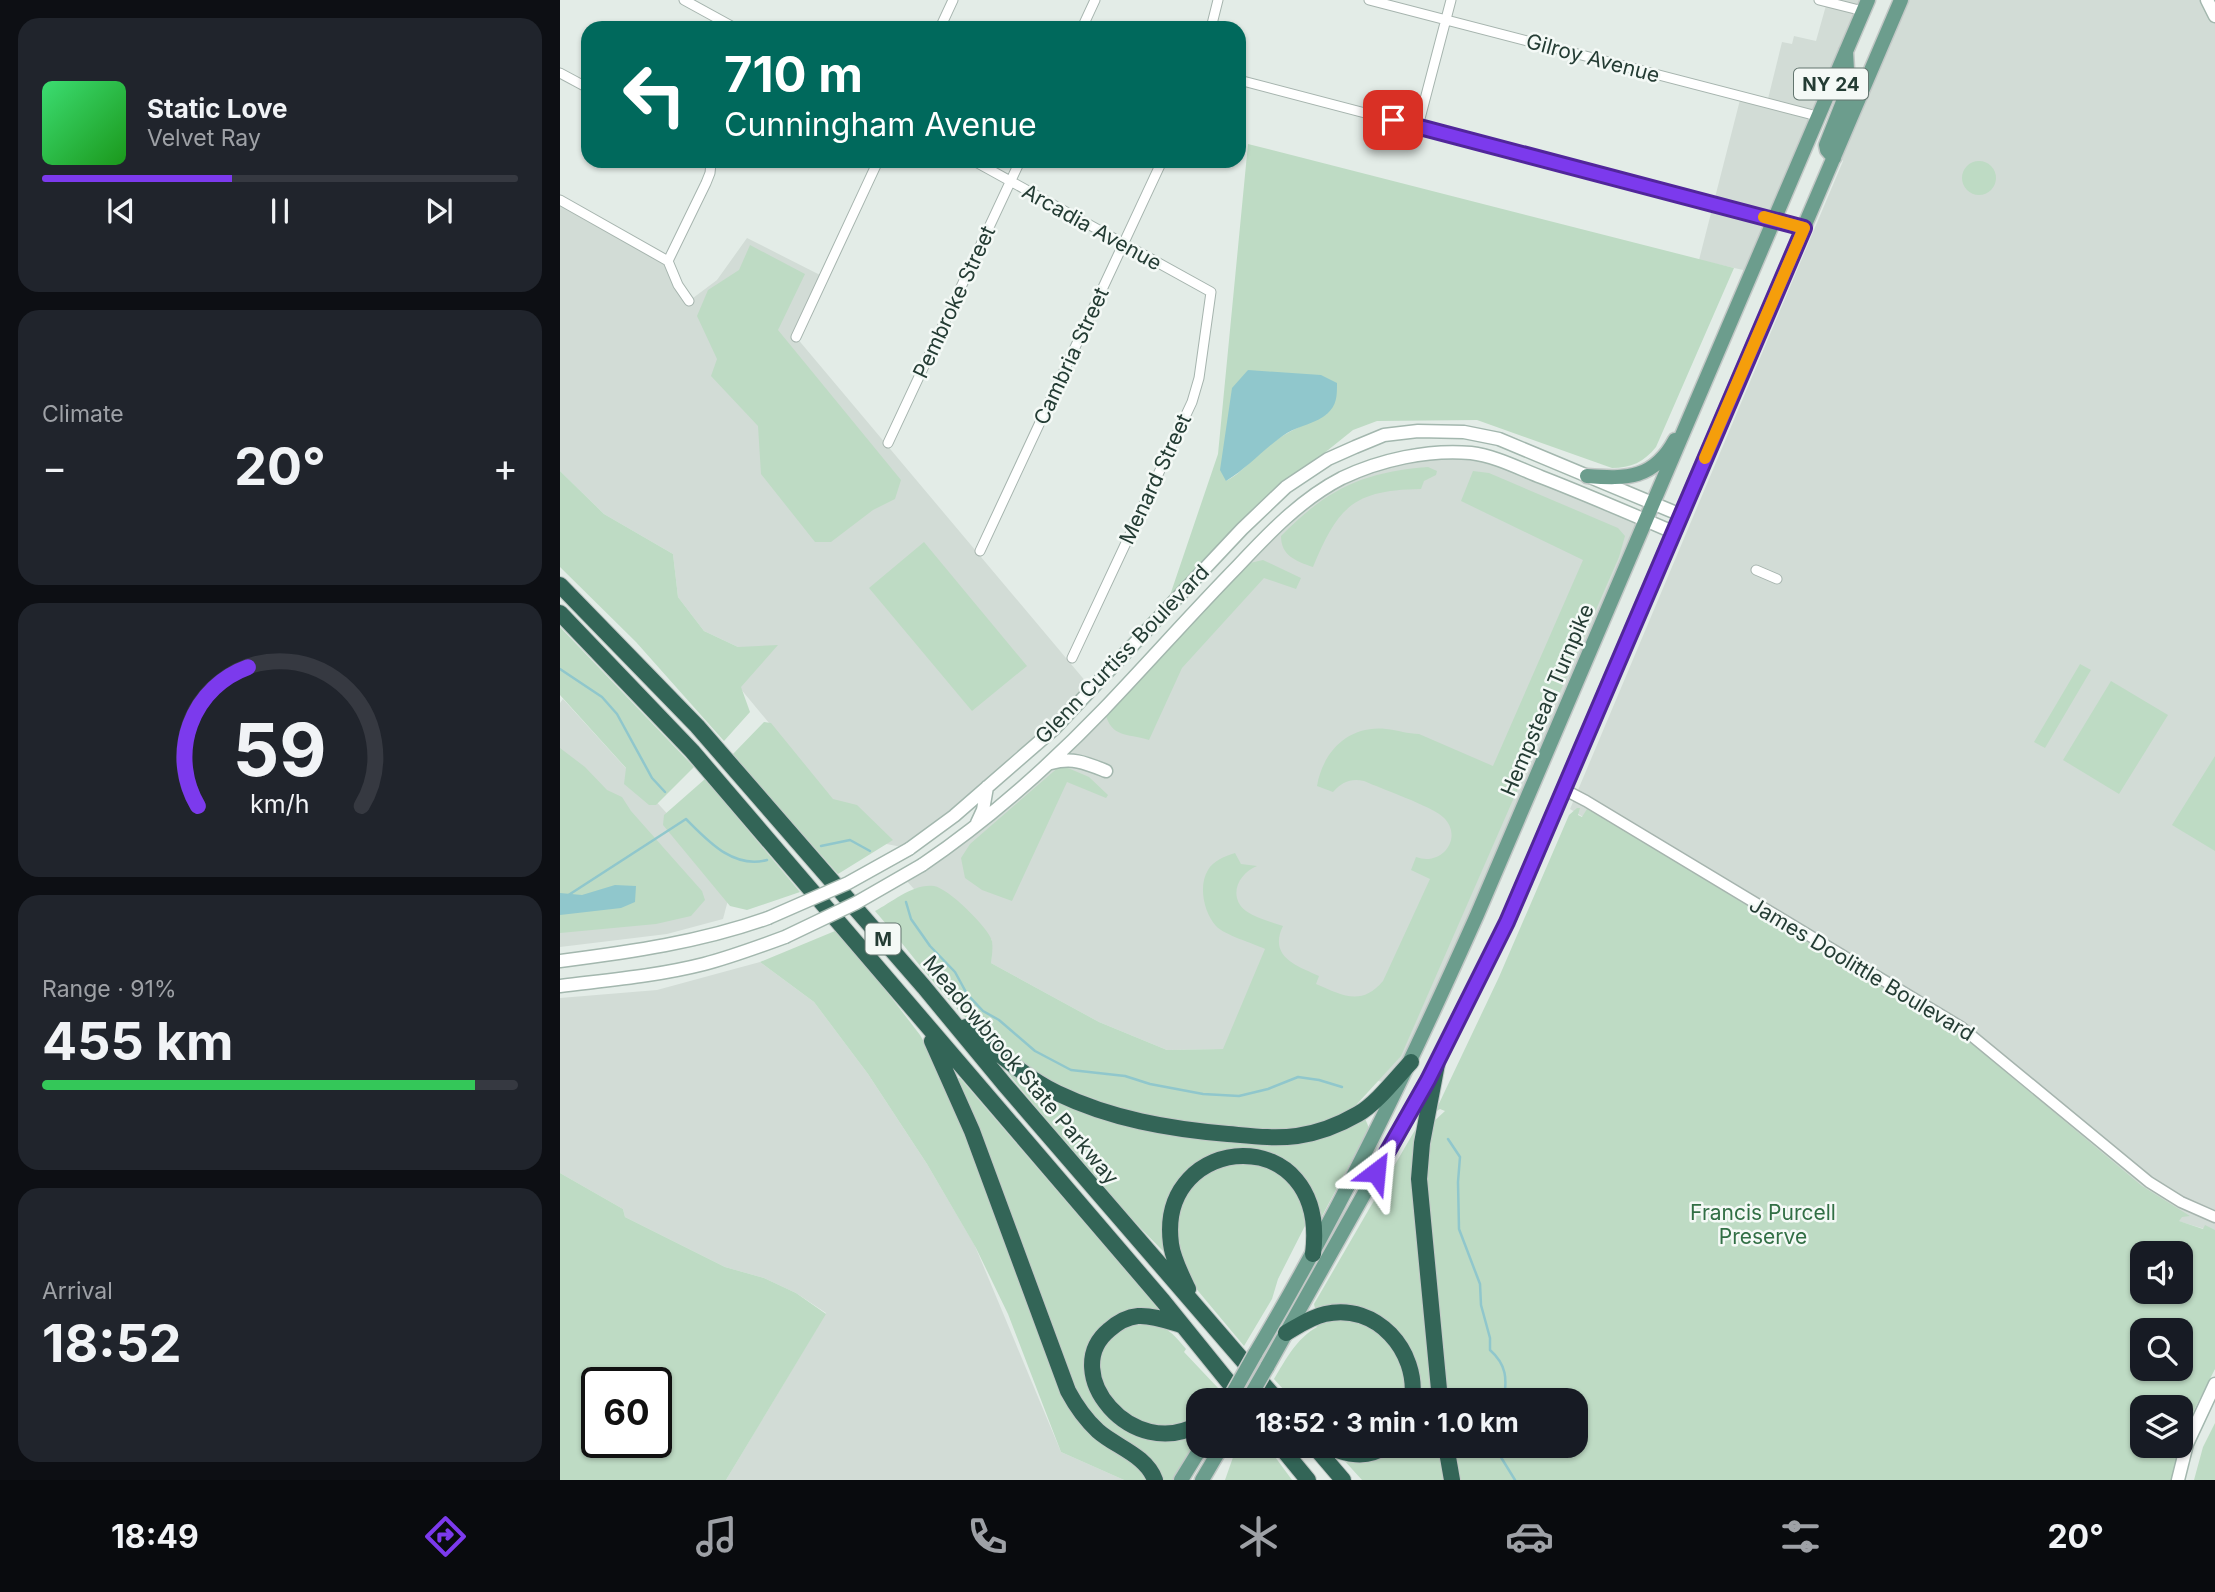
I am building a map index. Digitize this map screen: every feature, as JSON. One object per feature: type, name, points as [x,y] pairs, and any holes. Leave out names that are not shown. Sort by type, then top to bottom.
[{"type":"highway","name":"Meadowbrook State Parkway","points":[[560,585],[697,726],[1267,1388]]},
{"type":"highway","name":"Meadowbrook State Parkway","points":[[560,613],[692,751],[1236,1388]]},
{"type":"highway","points":[[943,1010],[1023,1073],[1057,1092],[1120,1117],[1153,1125],[1205,1132],[1270,1138],[1299,1136],[1330,1128],[1360,1113],[1411,1062]]},
{"type":"highway","points":[[926,1026],[972,1130],[1068,1391],[1085,1418],[1118,1446],[1142,1461],[1155,1480]]},
{"type":"highway","points":[[1437,1064],[1422,1143],[1419,1179],[1439,1388]]},
{"type":"highway","points":[[1194,1304],[1174,1257],[1171,1223],[1180,1192],[1189,1179],[1216,1160],[1235,1155],[1263,1158],[1290,1172],[1310,1203],[1315,1235],[1313,1254]]},
{"type":"highway","points":[[1286,1333],[1325,1314],[1354,1313],[1371,1319],[1395,1338],[1407,1357],[1414,1388]]},
{"type":"highway","points":[[1181,1325],[1140,1316],[1118,1322],[1104,1334],[1096,1348],[1093,1363],[1094,1376],[1105,1402],[1116,1416],[1144,1431],[1172,1433],[1186,1428]]},
{"type":"highway","points":[[1287,1458],[1302,1480]]},
{"type":"highway","points":[[1289,1458],[1308,1480]]},
{"type":"highway","points":[[1324,1458],[1343,1480]]},
{"type":"highway","points":[[1448,1458],[1452,1480]]},
{"type":"main road","name":"NY 24","points":[[1253,1388],[1437,1064],[1507,922],[1901,0]]},
{"type":"main road","points":[[2207,0],[2215,16]]},
{"type":"main road","name":"Hempstead Turnpike","points":[[1235,1388],[1313,1254],[1411,1062],[1478,915],[1866,5]]},
{"type":"main road","points":[[1834,158],[1826,145],[1848,89],[1846,51]]},
{"type":"main road","points":[[1587,476],[1621,479],[1638,475],[1656,464],[1672,446],[1699,400]]},
{"type":"main road","name":"Glenn Curtiss Boulevard","points":[[560,961],[650,948],[740,928],[848,883],[909,849],[954,816],[1064,718],[1242,529],[1286,487],[1328,459],[1384,435],[1418,431],[1474,434],[1499,439],[1681,515]]},
{"type":"main road","points":[[1471,453],[1474,434]]},
{"type":"main road","name":"Glenn Curtiss Boulevard","points":[[560,986],[701,965],[739,954],[785,937],[856,903],[922,865],[958,841],[1048,764],[1299,506],[1341,479],[1404,457],[1471,453],[1495,458],[1673,532]]},
{"type":"main road","points":[[1048,764],[1066,759],[1077,760],[1106,771]]},
{"type":"main road","points":[[975,826],[983,810],[987,787]]},
{"type":"main road","points":[[2178,1480],[2187,1444],[2215,1384]]},
{"type":"main road","points":[[1181,1480],[1195,1458]]},
{"type":"main road","points":[[1202,1480],[1215,1458]]},
{"type":"street","points":[[684,0],[722,21]]},
{"type":"street","points":[[1085,21],[1095,0]]},
{"type":"street","points":[[1213,21],[1218,0]]},
{"type":"street","name":"Gilroy Avenue","points":[[1369,0],[1817,116]]},
{"type":"street","points":[[1418,126],[1451,0]]},
{"type":"street","points":[[1819,0],[1866,5]]},
{"type":"street","points":[[943,21],[952,1]]},
{"type":"street","points":[[560,73],[581,84]]},
{"type":"street","points":[[1246,82],[1804,228]]},
{"type":"street","points":[[668,261],[711,168]]},
{"type":"street","points":[[796,337],[875,168]]},
{"type":"street","name":"Arcadia Avenue","points":[[987,168],[1210,292]]},
{"type":"street","name":"Pembroke Street","points":[[888,443],[1016,168]]},
{"type":"street","name":"Cambria Street","points":[[979,551],[1159,168]]},
{"type":"street","points":[[560,200],[668,261],[677,285],[689,301]]},
{"type":"street","name":"Menard Street","points":[[1072,657],[1192,402],[1199,378],[1210,292]]},
{"type":"street","points":[[1756,570],[1777,579]]},
{"type":"street","name":"James Doolittle Boulevard","points":[[1563,789],[1961,1027],[2149,1182],[2181,1202],[2215,1217]]},
{"type":"shaded area","points":[[1868,0],[1752,272],[1699,260],[1741,96],[1767,103],[1782,42],[1792,44],[1794,36],[1816,41],[1827,2]]},
{"type":"shaded area","points":[[1904,0],[2204,0],[2215,23],[2215,1232],[2171,1219],[1972,1052],[1570,809],[1843,161],[1837,155]]},
{"type":"shaded area","points":[[560,200],[668,261],[689,301],[717,280],[747,238],[824,277],[796,337],[1092,689],[907,848],[866,840],[735,682],[738,647],[704,631],[678,597],[673,554],[604,514],[560,471]]},
{"type":"shaded area","points":[[1465,455],[1490,459],[1649,524],[1414,1047],[1388,1083],[1224,1049],[1167,1050],[1099,1022],[991,963],[992,940],[933,886],[914,889],[904,878],[1031,780],[1298,509],[1340,481],[1406,459]]},
{"type":"shaded area","points":[[563,699],[732,885],[723,919],[667,934],[560,947],[560,703]]},
{"type":"shaded area","points":[[760,962],[814,1002],[868,1074],[927,1164],[975,1246],[1061,1452],[1124,1480],[726,1480],[826,1313],[796,1293],[764,1278],[725,1267],[625,1217],[623,1209],[560,1173],[560,998],[657,990]]},
{"type":"green space","points":[[1248,144],[1734,268],[1656,447],[1647,457],[1625,467],[1612,468],[1477,420],[1377,421],[1353,430],[1292,479],[1165,610],[1218,454]],"holes":[[[1248,370],[1327,414],[1294,430],[1259,453],[1226,481]]]},
{"type":"green space","points":[[1979,161],[1991,166],[1996,178],[1991,190],[1979,195],[1967,190],[1962,178],[1967,166]]},
{"type":"green space","points":[[750,245],[805,274],[778,330],[901,480],[895,499],[873,510],[831,542],[815,542],[761,474],[758,426],[711,376],[717,359],[697,316],[708,290],[739,270]]},
{"type":"green space","points":[[1428,467],[1437,471],[1436,475],[1424,481],[1421,489],[1379,493],[1351,506],[1331,530],[1313,567],[1295,560],[1284,548],[1281,536],[1314,506],[1347,486],[1384,473]]},
{"type":"green space","points":[[560,471],[604,514],[673,554],[678,597],[704,631],[738,647],[778,645],[741,687],[750,712],[724,741],[636,642],[560,567]]},
{"type":"green space","points":[[1473,471],[1489,473],[1618,528],[1625,536],[1619,557],[1401,1056],[1357,1104],[1359,1108],[1338,1121],[1279,1133],[1172,1124],[1093,1103],[1095,1099],[1040,1074],[973,1024],[948,999],[875,911],[919,887],[940,888],[967,909],[984,927],[992,941],[991,963],[1099,1022],[1167,1050],[1223,1049],[1265,949],[1220,929],[1212,921],[1206,907],[1203,884],[1208,870],[1216,861],[1235,853],[1241,864],[1257,866],[1241,879],[1236,892],[1237,899],[1246,911],[1254,916],[1283,926],[1279,945],[1287,959],[1319,976],[1316,984],[1343,995],[1367,994],[1383,981],[1430,879],[1411,870],[1416,857],[1435,858],[1442,854],[1451,841],[1449,825],[1437,813],[1364,781],[1347,782],[1333,792],[1317,786],[1325,762],[1349,736],[1360,731],[1386,729],[1419,734],[1493,766],[1583,560],[1461,501]]},
{"type":"green space","points":[[924,542],[1027,666],[972,711],[869,588]]},
{"type":"green space","points":[[1263,560],[1301,578],[1296,589],[1264,578],[1182,668],[1149,740],[1116,731],[1105,713],[1250,563]]},
{"type":"green space","points":[[560,627],[694,767],[656,805],[649,805],[624,784],[626,768],[560,695]]},
{"type":"green space","points":[[2080,664],[2091,670],[2045,748],[2034,742]]},
{"type":"green space","points":[[2111,681],[2168,715],[2119,794],[2063,760]]},
{"type":"green space","points":[[764,722],[771,723],[833,799],[857,805],[893,840],[838,874],[732,755]]},
{"type":"green space","points":[[560,748],[585,767],[607,790],[622,797],[631,811],[702,891],[705,900],[691,916],[656,924],[560,933]]},
{"type":"green space","points":[[2215,756],[2215,851],[2172,825]]},
{"type":"green space","points":[[1061,765],[1089,777],[1108,795],[1106,798],[1067,782],[1012,901],[982,890],[965,878],[961,858],[970,844]]},
{"type":"green space","points":[[705,779],[800,892],[747,910],[730,906],[663,825],[664,815]]},
{"type":"green space","name":"Francis Purcell Preserve","points":[[1580,808],[1578,815],[1582,817],[1587,809],[1594,812],[1968,1040],[2142,1186],[2190,1216],[2182,1217],[2179,1221],[2203,1229],[2205,1225],[2215,1230],[2215,1369],[2193,1412],[2193,1395],[2130,1395],[2130,1458],[2178,1458],[2172,1480],[1457,1480],[1454,1458],[1588,1458],[1588,1388],[1445,1388],[1423,1182],[1431,1124],[1445,1111],[1440,1109],[1435,1112],[1499,977],[1569,815]]},
{"type":"green space","points":[[835,931],[920,1035],[939,1068],[960,1115],[1066,1398],[1141,1466],[1150,1480],[1124,1480],[1061,1452],[1008,1314],[976,1248],[927,1164],[868,1074],[814,1002],[760,962]]},
{"type":"green space","points":[[1010,1069],[1041,1090],[1250,1143],[1364,1116],[1369,1128],[1321,1218],[1305,1181],[1278,1159],[1278,1155],[1250,1151],[1226,1153],[1168,1206],[1162,1233],[1164,1252],[1064,1142],[1008,1073]]},
{"type":"green space","points":[[960,1078],[1162,1313],[1147,1312],[1092,1346],[1114,1419],[1186,1433],[1186,1458],[1173,1480],[1160,1480],[1109,1435],[1076,1396],[955,1079]]},
{"type":"green space","points":[[1415,1130],[1417,1132],[1414,1139],[1420,1143],[1435,1388],[1420,1388],[1419,1374],[1412,1352],[1401,1335],[1385,1321],[1316,1313],[1314,1304]]},
{"type":"green space","points":[[1253,1159],[1274,1169],[1289,1181],[1300,1196],[1309,1218],[1278,1279],[1272,1299],[1244,1346],[1189,1280],[1181,1265],[1176,1217],[1185,1193],[1203,1174],[1225,1163]]},
{"type":"green space","points":[[560,1173],[623,1209],[625,1217],[725,1267],[764,1278],[796,1293],[826,1314],[726,1480],[560,1480]]},
{"type":"green space","points":[[1336,1317],[1376,1326],[1403,1356],[1407,1388],[1282,1388],[1274,1379],[1297,1343],[1317,1327],[1316,1323]]},
{"type":"green space","points":[[1136,1321],[1159,1325],[1175,1336],[1186,1349],[1184,1352],[1218,1388],[1186,1388],[1186,1425],[1174,1429],[1131,1421],[1103,1390],[1099,1368],[1102,1347],[1116,1330]]},
{"type":"green space","points":[[2215,1423],[2215,1480],[2194,1480],[2203,1447]]},
{"type":"green space","points":[[1233,1458],[1276,1458],[1292,1480],[1225,1480]]},
{"type":"green space","points":[[1342,1458],[1444,1458],[1449,1480],[1362,1480]]},
{"type":"water","points":[[1248,370],[1321,375],[1337,383],[1336,400],[1323,417],[1287,433],[1226,481],[1220,470],[1232,388]]},
{"type":"water","points":[[615,885],[636,886],[635,902],[621,908],[560,915],[560,893],[582,895]]},
{"type":"waterway","points":[[560,669],[602,697],[617,714],[652,778],[665,792]]},
{"type":"waterway","points":[[567,896],[686,819],[712,844],[732,857],[755,862],[767,860]]},
{"type":"waterway","points":[[821,846],[850,840],[870,851]]},
{"type":"waterway","points":[[906,902],[911,919],[930,946],[955,972],[967,994],[983,1011],[999,1020],[1035,1051],[1071,1070],[1125,1076],[1150,1084],[1203,1094],[1239,1096],[1268,1089],[1298,1077],[1342,1087]]},
{"type":"waterway","points":[[1448,1139],[1460,1157],[1459,1229],[1480,1284],[1481,1305],[1490,1338],[1490,1350],[1503,1367],[1505,1388]]},
{"type":"waterway","points":[[1501,1458],[1515,1480]]},
{"type":"slow traffic","points":[[1705,458],[1804,228],[1764,217]]},
{"type":"route","points":[[1376,1172],[1471,998],[1507,922],[1804,228],[1393,120]]}]
